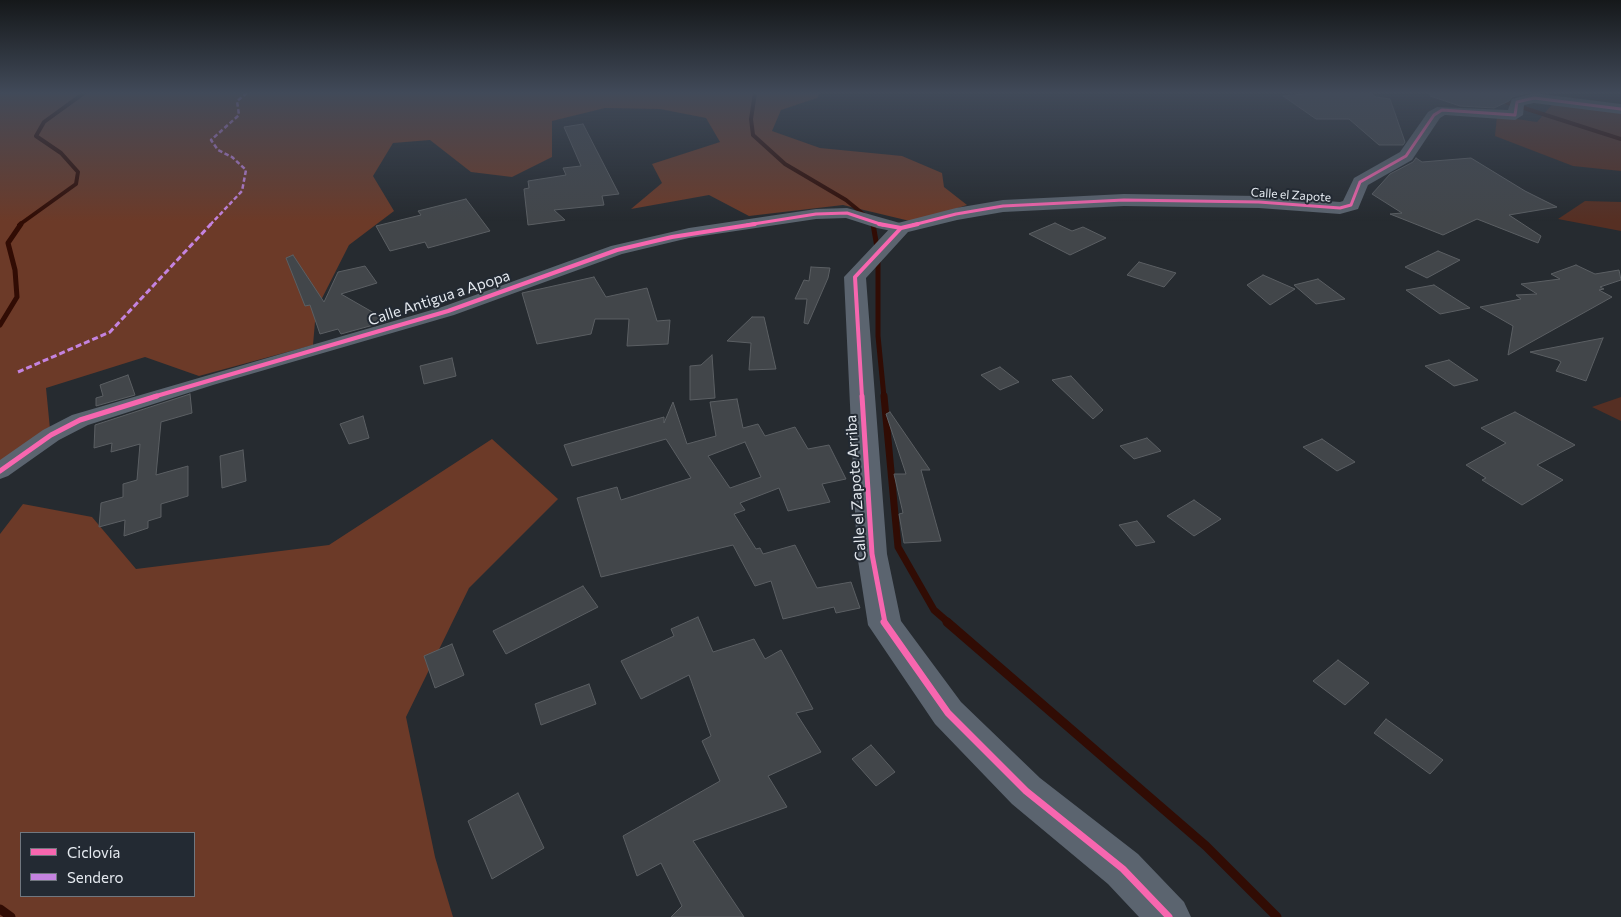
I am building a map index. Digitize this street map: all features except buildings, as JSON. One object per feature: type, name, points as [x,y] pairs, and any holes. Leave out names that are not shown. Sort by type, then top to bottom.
[{"type":"street","name":"Calle el Zapote","points":[[900,228],[956,214],[1003,206],[1124,200],[1260,202],[1340,208],[1351,205],[1360,182],[1406,156],[1420,136]]},
{"type":"street","name":"Calle Antigua a Apopa","points":[[0,471],[51,435],[80,420],[206,380],[448,312],[617,250],[703,231],[816,214],[847,214],[900,228]]},
{"type":"street","name":"Calle el Zapote Arriba","points":[[900,228],[855,277],[872,554],[885,625],[948,713],[1026,791],[1123,869],[1169,917]]},
{"type":"shaded area","points":[[0,136],[552,136],[552,157],[512,177],[471,172],[430,140],[393,143],[373,176],[394,211],[349,245],[316,310],[313,345],[199,376],[145,357],[46,388],[50,429],[0,462]]},
{"type":"shaded area","points":[[716,136],[786,136],[820,148],[902,156],[942,173],[944,187],[967,205],[914,222],[843,205],[749,216],[709,195],[631,209],[662,183],[652,164],[720,142]]},
{"type":"shaded area","points":[[1495,136],[1621,136],[1621,171],[1573,166]]},
{"type":"shaded area","points":[[1585,201],[1621,202],[1621,231],[1558,219]]},
{"type":"shaded area","points":[[1621,397],[1621,421],[1592,407]]},
{"type":"shaded area","points":[[492,439],[558,499],[469,588],[406,717],[435,857],[453,917],[0,917],[0,534],[23,504],[92,517],[136,569],[329,545]]},
{"type":"waterway","points":[[19,225],[76,184],[78,172],[61,153],[36,136]]},
{"type":"waterway","points":[[754,136],[785,164],[846,200],[873,224]]},
{"type":"waterway","points":[[1611,136],[1621,139]]},
{"type":"waterway","points":[[0,325],[17,297],[15,270],[8,243],[21,224]]},
{"type":"waterway","points":[[873,224],[878,253],[878,336],[884,397]]},
{"type":"waterway","points":[[884,396],[898,547],[934,610],[949,623]]},
{"type":"waterway","points":[[947,622],[1206,846],[1277,917]]},
{"type":"waterway","points":[[0,909],[11,917]]},
{"type":"marked path","points":[[18,372],[110,332],[242,191],[246,170],[232,157],[218,150],[211,140],[216,136]]},
{"type":"cycle path","points":[[0,471],[51,435],[80,420],[206,381],[448,311],[617,250],[672,237],[816,214],[847,213],[883,225],[901,228],[956,214],[1003,206],[1124,200],[1259,202],[1340,208],[1351,205],[1360,182],[1406,156],[1420,136]]},
{"type":"cycle path","points":[[901,228],[855,277],[872,554],[885,625],[948,713],[1026,791],[1123,869],[1169,917]]}]
